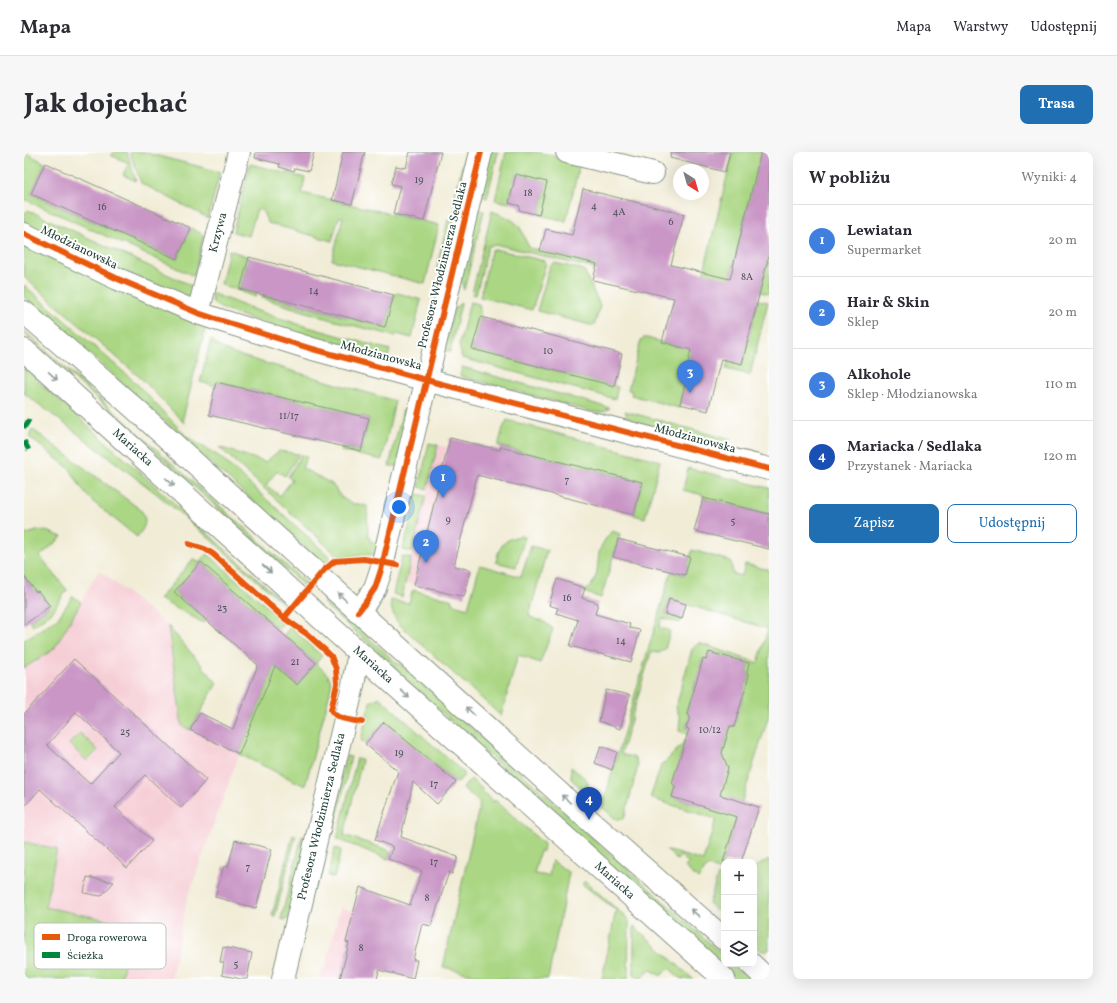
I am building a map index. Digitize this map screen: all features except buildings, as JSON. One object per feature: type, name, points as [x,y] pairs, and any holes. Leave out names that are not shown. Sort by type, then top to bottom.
[{"type":"main road","name":"Krzywa","points":[[198,313],[239,152]]},
{"type":"main road","name":"Profesora Włodzimierza Sedlaka","points":[[358,612],[375,588],[381,570],[481,152]]},
{"type":"main road","points":[[568,152],[653,173]]},
{"type":"main road","name":"Młodzianowska","points":[[24,234],[118,279],[198,313],[310,348],[426,380],[769,469]]},
{"type":"main road","points":[[24,312],[134,408],[358,612],[450,692],[601,830],[721,936]]},
{"type":"main road","name":"Mariacka","points":[[24,350],[359,653],[724,979]]},
{"type":"main road","name":"Profesora Włodzimierza Sedlaka","points":[[283,979],[352,690],[359,653]]},
{"type":"main road","points":[[754,967],[768,979]]},
{"type":"shaded area","points":[[438,445],[447,447],[414,585],[405,582]]},
{"type":"shaded area","points":[[99,570],[168,626],[182,726],[239,754],[187,899],[171,979],[24,979],[24,668],[54,649]]},
{"type":"shaded area","points":[[340,907],[399,928],[346,942],[349,943],[340,979],[320,979],[322,969],[325,969]]},
{"type":"green space","points":[[24,152],[45,163],[31,194],[177,259],[191,228],[204,235],[194,276],[24,199]]},
{"type":"green space","points":[[113,152],[127,152],[136,181],[123,175],[129,163],[110,155]]},
{"type":"green space","points":[[130,152],[143,152],[220,172],[208,218],[141,183]]},
{"type":"green space","points":[[491,152],[498,152],[487,198],[480,196]]},
{"type":"green space","points":[[506,152],[537,152],[580,162],[566,221],[539,215],[547,182],[516,174],[509,203],[495,200]]},
{"type":"green space","points":[[733,152],[765,152],[760,157],[715,340],[695,333],[679,408],[631,395],[632,391],[628,390],[641,340],[643,338],[647,338],[678,347],[686,319],[692,320]]},
{"type":"green space","points":[[465,155],[471,156],[459,204],[453,203]]},
{"type":"green space","points":[[250,164],[305,178],[302,193],[439,225],[425,284],[332,260],[343,217],[339,217],[332,241],[268,223],[262,210],[257,209],[249,236],[233,232]]},
{"type":"green space","points":[[477,209],[484,211],[464,290],[461,282]]},
{"type":"green space","points":[[28,210],[188,284],[196,290],[192,295],[185,297],[114,267],[24,223],[24,213]]},
{"type":"green space","points":[[492,211],[509,218],[516,224],[522,231],[530,248],[597,265],[596,269],[499,245],[488,246],[476,295],[472,294]]},
{"type":"green space","points":[[448,220],[455,222],[443,274],[436,272]]},
{"type":"green space","points":[[24,246],[206,326],[183,418],[184,423],[143,380],[24,277]]},
{"type":"green space","points":[[229,250],[249,257],[240,289],[257,293],[256,297],[221,284]]},
{"type":"green space","points":[[494,250],[545,261],[546,263],[532,310],[480,297],[491,251]]},
{"type":"green space","points":[[767,262],[769,262],[769,294],[760,292]]},
{"type":"green space","points":[[555,263],[584,270],[600,306],[594,326],[537,311],[550,266]]},
{"type":"green space","points":[[24,285],[135,382],[187,437],[220,457],[331,558],[323,564],[64,331],[24,297]]},
{"type":"green space","points":[[211,293],[255,310],[301,325],[390,350],[388,357],[306,336],[231,312],[215,305],[211,297]]},
{"type":"green space","points":[[398,293],[421,300],[412,338],[397,334],[395,336],[332,320],[262,298],[262,295],[385,327],[394,295]]},
{"type":"green space","points":[[758,300],[768,302],[750,375],[726,369],[728,361],[742,364]]},
{"type":"green space","points":[[470,302],[479,304],[481,317],[472,349],[618,387],[615,399],[462,358],[459,345]]},
{"type":"green space","points":[[461,303],[450,352],[443,350],[454,309]]},
{"type":"green space","points":[[24,331],[306,583],[304,586],[24,333]]},
{"type":"green space","points":[[211,339],[218,346],[231,353],[395,401],[382,460],[341,451],[342,447],[361,451],[369,418],[217,382],[215,386],[200,382]]},
{"type":"green space","points":[[462,367],[610,408],[603,412],[593,412],[460,376]]},
{"type":"green space","points":[[24,368],[287,605],[286,606],[157,494],[24,393]]},
{"type":"green space","points":[[403,410],[411,413],[398,466],[389,466]]},
{"type":"green space","points":[[625,411],[731,440],[726,445],[719,446],[634,422],[627,417]]},
{"type":"green space","points":[[507,420],[660,461],[645,518],[634,515],[642,482],[498,446]]},
{"type":"green space","points":[[32,429],[141,510],[145,524],[137,537],[92,501],[84,492],[70,469],[29,437]]},
{"type":"green space","points":[[429,443],[438,445],[427,489],[419,487]]},
{"type":"green space","points":[[219,447],[265,462],[279,451],[299,454],[285,476],[277,471],[266,485],[280,496],[292,480],[288,477],[301,455],[307,457],[302,468],[332,484],[342,498],[351,503],[367,506],[368,536],[371,541],[379,545],[378,554],[339,557]]},
{"type":"green space","points":[[688,468],[769,488],[769,514],[703,498],[703,495],[683,490]]},
{"type":"green space","points":[[417,494],[426,496],[412,552],[403,550]]},
{"type":"green space","points":[[40,530],[62,537],[40,556],[67,590],[52,612],[33,626],[30,621],[50,606],[38,591],[36,592],[24,576],[24,535]]},
{"type":"green space","points":[[612,531],[620,534],[601,598],[584,592],[591,586],[595,579],[599,551],[603,542]]},
{"type":"green space","points":[[514,537],[525,537],[516,567],[496,562],[503,544]]},
{"type":"green space","points":[[531,546],[547,550],[529,616],[537,620],[542,620],[553,629],[540,663],[518,655],[501,716],[399,624],[391,607],[391,600],[409,603],[413,590],[453,600],[453,604],[468,608],[480,565],[521,577]]},
{"type":"green space","points":[[692,550],[731,561],[733,574],[742,576],[745,564],[769,570],[769,715],[724,859],[721,859],[720,871],[708,866],[698,879],[685,867],[689,863],[681,856],[677,860],[666,850],[703,861],[716,819],[650,798],[661,766],[683,744],[684,741],[688,742],[685,752],[682,751],[679,760],[681,765],[672,783],[675,786],[672,797],[712,809],[720,762],[730,726],[734,727],[737,717],[734,712],[737,705],[741,705],[743,696],[741,692],[743,684],[747,684],[750,676],[747,672],[749,664],[709,652],[706,660],[702,659],[700,669],[703,672],[696,681],[693,691],[696,696],[693,704],[689,703],[687,713],[690,717],[686,728],[696,731],[695,737],[679,731],[680,718],[676,707],[692,649],[699,643],[758,663],[768,629],[669,599],[665,614],[682,619],[680,623],[662,618],[659,628],[669,630],[670,632],[665,649],[659,653],[651,652],[621,754],[635,758],[638,766],[625,816],[623,819],[617,820],[602,807],[671,572],[685,575]]},
{"type":"green space","points":[[208,554],[284,622],[278,629],[201,562],[174,592],[207,620],[204,623],[159,599],[194,558],[198,562]]},
{"type":"green space","points":[[402,556],[411,558],[402,597],[393,594]]},
{"type":"green space","points":[[73,596],[81,602],[54,649],[24,668],[24,640],[58,618]]},
{"type":"green space","points":[[326,600],[398,664],[399,663],[721,953],[721,965],[394,669],[395,667],[323,603]]},
{"type":"green space","points":[[168,626],[217,683],[190,730],[182,726]]},
{"type":"green space","points":[[290,627],[322,656],[316,663],[284,635]]},
{"type":"green space","points":[[316,663],[328,675],[332,684],[305,786],[239,754],[275,666],[297,685]]},
{"type":"green space","points":[[379,697],[465,774],[457,783],[384,722],[365,744],[361,740],[370,702]]},
{"type":"green space","points":[[80,733],[98,750],[87,761],[69,744]]},
{"type":"green space","points":[[346,756],[351,757],[333,835],[327,834]]},
{"type":"green space","points":[[357,758],[362,760],[344,835],[391,851],[388,859],[337,839]]},
{"type":"green space","points":[[571,767],[587,780],[592,798],[571,779]]},
{"type":"green space","points":[[471,779],[494,802],[495,800],[544,844],[543,852],[540,851],[534,874],[549,876],[552,860],[569,873],[548,979],[492,979],[443,967],[480,803],[463,788]]},
{"type":"green space","points":[[293,834],[296,835],[275,916],[272,916]]},
{"type":"green space","points":[[302,836],[309,838],[289,918],[285,920],[281,919]]},
{"type":"green space","points":[[24,842],[57,849],[45,907],[122,923],[34,923],[34,969],[123,969],[121,979],[24,979]]},
{"type":"green space","points":[[335,848],[341,850],[334,878],[328,876]]},
{"type":"green space","points":[[769,859],[769,950],[764,951],[757,947],[757,866]]},
{"type":"green space","points":[[718,875],[721,876],[721,909],[717,911],[709,904]]},
{"type":"green space","points":[[585,881],[629,920],[628,979],[602,979],[616,910],[582,884]]},
{"type":"green space","points":[[634,926],[693,979],[681,979],[669,968],[662,975],[659,975],[650,969],[641,979],[639,979],[634,974]]},
{"type":"green space","points":[[723,967],[735,967],[749,979],[736,979]]},
{"type":"marked path","points":[[24,428],[30,418]]},
{"type":"marked path","points":[[24,441],[31,454]]},
{"type":"cycle path","points":[[358,612],[375,588],[381,570],[481,152]]},
{"type":"cycle path","points":[[24,234],[118,279],[198,313],[216,319],[309,348],[426,380],[769,469]]},
{"type":"cycle path","points":[[189,544],[205,549],[213,554],[284,618],[307,634],[331,656],[336,669],[337,684],[331,710],[340,718],[362,722]]},
{"type":"cycle path","points":[[284,618],[324,570],[335,561],[364,559],[397,565]]},
{"type":"place","name":"Alkohole","points":[[690,393]]},
{"type":"place","name":"Lewiatan","points":[[443,498]]},
{"type":"place","name":"Hair & Skin","points":[[426,563]]},
{"type":"place","name":"Mariacka / Sedlaka","points":[[589,820]]}]
